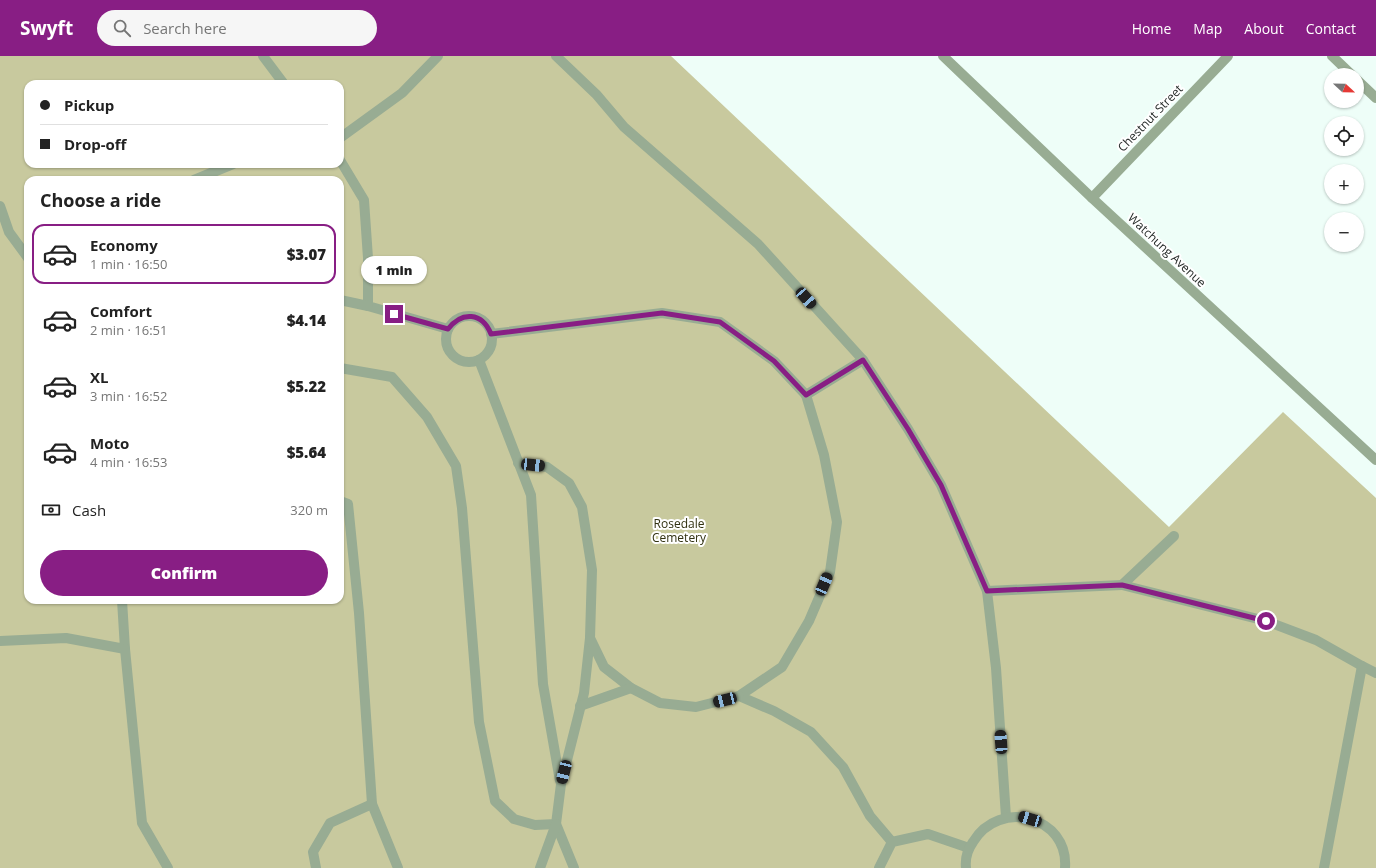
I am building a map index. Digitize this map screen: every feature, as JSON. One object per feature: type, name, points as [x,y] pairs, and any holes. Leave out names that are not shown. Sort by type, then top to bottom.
[{"type":"street","points":[[263,56],[281,80]]},
{"type":"street","points":[[344,135],[402,93],[438,56]]},
{"type":"street","points":[[556,56],[596,94],[624,127],[758,244],[863,360],[908,429],[941,485],[987,591],[996,668],[1006,817]]},
{"type":"street","name":"Watchung Avenue","points":[[943,56],[1092,198],[1376,460]]},
{"type":"street","name":"Chestnut Street","points":[[1092,198],[1228,56]]},
{"type":"street","points":[[1332,56],[1345,68]]},
{"type":"street","points":[[1364,87],[1376,98]]},
{"type":"street","points":[[344,167],[364,200],[368,258],[368,306]]},
{"type":"street","points":[[204,176],[223,168]]},
{"type":"street","points":[[0,206],[9,232],[24,253]]},
{"type":"street","points":[[344,301],[368,306],[448,329]]},
{"type":"street","points":[[491,334],[662,313],[720,322],[774,361],[806,395],[824,455],[837,522],[830,572],[809,621],[782,667],[739,696],[696,707],[660,702],[631,688],[604,667],[590,638]]},
{"type":"street","points":[[475,317],[482,320],[488,326],[491,334],[492,342],[490,350],[479,360],[465,362],[452,356],[446,343],[448,329],[459,318],[475,317]]},
{"type":"street","points":[[479,360],[531,495],[543,684],[561,784]]},
{"type":"street","points":[[806,395],[863,360]]},
{"type":"street","points":[[344,369],[392,377],[427,417],[456,466],[462,508],[479,722],[494,801],[514,819],[535,826],[556,824]]},
{"type":"street","points":[[518,463],[547,467],[569,483],[582,507],[592,570],[590,638],[580,706],[561,784],[556,824],[540,868]]},
{"type":"street","points":[[344,502],[348,504],[359,613],[372,804],[398,868]]},
{"type":"street","points":[[1122,585],[1174,536]]},
{"type":"street","points":[[987,591],[1122,585],[1266,621],[1316,640],[1376,673]]},
{"type":"street","points":[[122,604],[142,824],[168,868]]},
{"type":"street","points":[[0,641],[66,638],[126,649]]},
{"type":"street","points":[[1324,868],[1362,666]]},
{"type":"street","points":[[580,706],[631,688]]},
{"type":"street","points":[[739,696],[774,711],[811,732],[843,767],[870,816],[892,842]]},
{"type":"street","points":[[316,868],[313,852],[330,823],[372,804]]},
{"type":"street","points":[[966,868],[969,848],[977,833],[990,823],[1006,817],[1028,818],[1039,821],[1052,831],[1061,845],[1066,861],[1065,868]]},
{"type":"street","points":[[556,824],[574,868]]},
{"type":"street","points":[[892,842],[928,834],[969,848]]},
{"type":"street","points":[[879,868],[892,842]]},
{"type":"green space","name":"Rosedale Cemetery","points":[[0,56],[671,56],[1169,527],[1283,412],[1376,498],[1376,868],[0,868]]},
{"type":"route","points":[[394,314],[448,329],[459,318],[467,316],[475,317],[482,320],[488,326],[491,334],[662,313],[720,322],[774,361],[806,395],[863,360],[908,429],[941,485],[987,591],[1122,585],[1266,621]]}]
